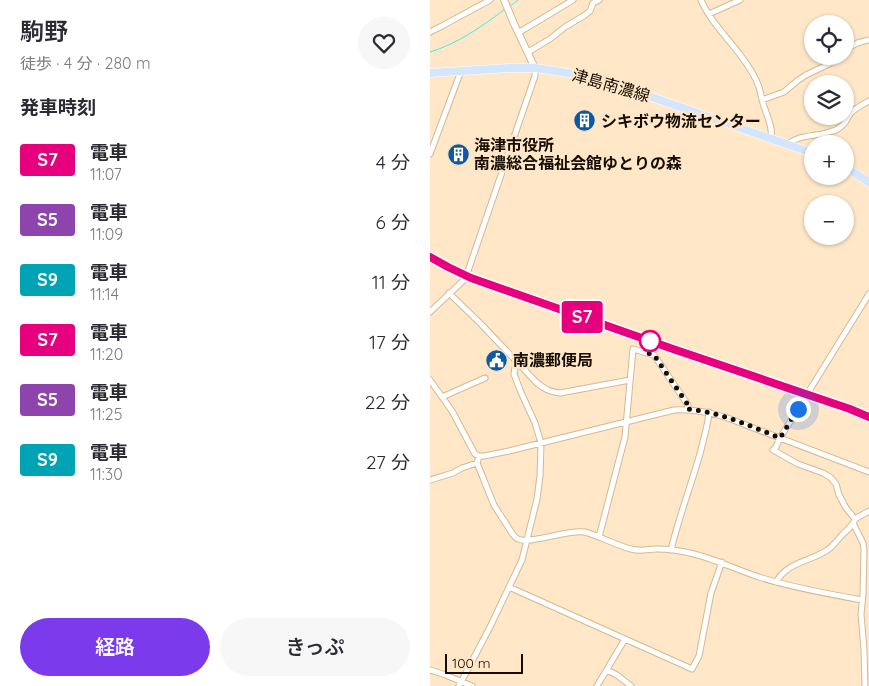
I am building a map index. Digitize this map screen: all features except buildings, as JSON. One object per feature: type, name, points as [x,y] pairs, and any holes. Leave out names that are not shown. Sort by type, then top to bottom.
[{"type":"main road","name":"津島南濃線","points":[[430,72],[536,68],[575,74],[620,86],[804,150]]},
{"type":"main road","points":[[854,173],[869,182]]},
{"type":"street","points":[[430,32],[490,0]]},
{"type":"street","points":[[518,33],[573,0]]},
{"type":"street","points":[[528,52],[585,15],[590,11],[593,3],[598,0]]},
{"type":"street","points":[[701,0],[709,14],[742,57],[758,85],[771,127],[771,138]]},
{"type":"street","points":[[709,14],[740,0]]},
{"type":"street","points":[[430,312],[463,281],[468,271],[535,76],[536,68],[504,1]]},
{"type":"street","points":[[854,45],[869,40]]},
{"type":"street","points":[[762,100],[784,92],[796,80],[827,65]]},
{"type":"street","points":[[430,154],[461,71]]},
{"type":"street","points":[[788,144],[805,136],[829,132],[838,128],[844,124],[853,111],[869,101]]},
{"type":"street","points":[[449,293],[543,389],[560,393],[630,380]]},
{"type":"street","points":[[865,686],[861,622],[863,543],[855,522],[839,495],[836,484],[830,477],[798,464],[773,450],[869,294]]},
{"type":"street","points":[[599,537],[623,446],[627,422],[633,349],[654,355],[688,405],[687,409]]},
{"type":"street","points":[[461,684],[490,630],[522,560],[539,485],[540,443],[535,423],[514,374],[517,363]]},
{"type":"street","points":[[442,397],[484,378]]},
{"type":"street","points":[[430,380],[452,411],[475,454],[478,456],[540,443],[674,410],[687,409],[710,412],[725,417],[869,472]]},
{"type":"street","points":[[671,550],[695,471],[710,412]]},
{"type":"street","points":[[478,456],[477,463],[495,507],[514,536],[519,540],[579,531],[634,550],[657,549],[693,554],[722,562],[776,582],[862,600]]},
{"type":"street","points":[[430,480],[477,463]]},
{"type":"street","points":[[776,582],[792,566],[826,552],[855,522],[869,511]]},
{"type":"street","points":[[509,587],[692,668],[699,656],[711,593],[722,562]]},
{"type":"street","points":[[863,594],[869,586]]},
{"type":"street","points":[[597,686],[625,639]]},
{"type":"street","points":[[430,670],[461,684],[472,686]]},
{"type":"street","points":[[607,670],[631,686]]},
{"type":"waterway","points":[[509,7],[518,0]]},
{"type":"waterway","points":[[430,52],[469,34],[505,9]]},
{"type":"railway","points":[[430,257],[471,278],[869,417]]},
{"type":"train","name":"S7","points":[[430,257],[471,278],[869,417]]},
{"type":"place","name":"シキボウ物流センター","points":[[585,121]]},
{"type":"place","name":"海津市役所 南濃総合福祉会館ゆとりの森","points":[[458,154]]},
{"type":"place","name":"南濃郵便局","points":[[497,360]]},
{"type":"route","points":[[650,341],[644,352],[654,355],[688,405],[687,409],[710,412],[780,438],[798,409]]}]
